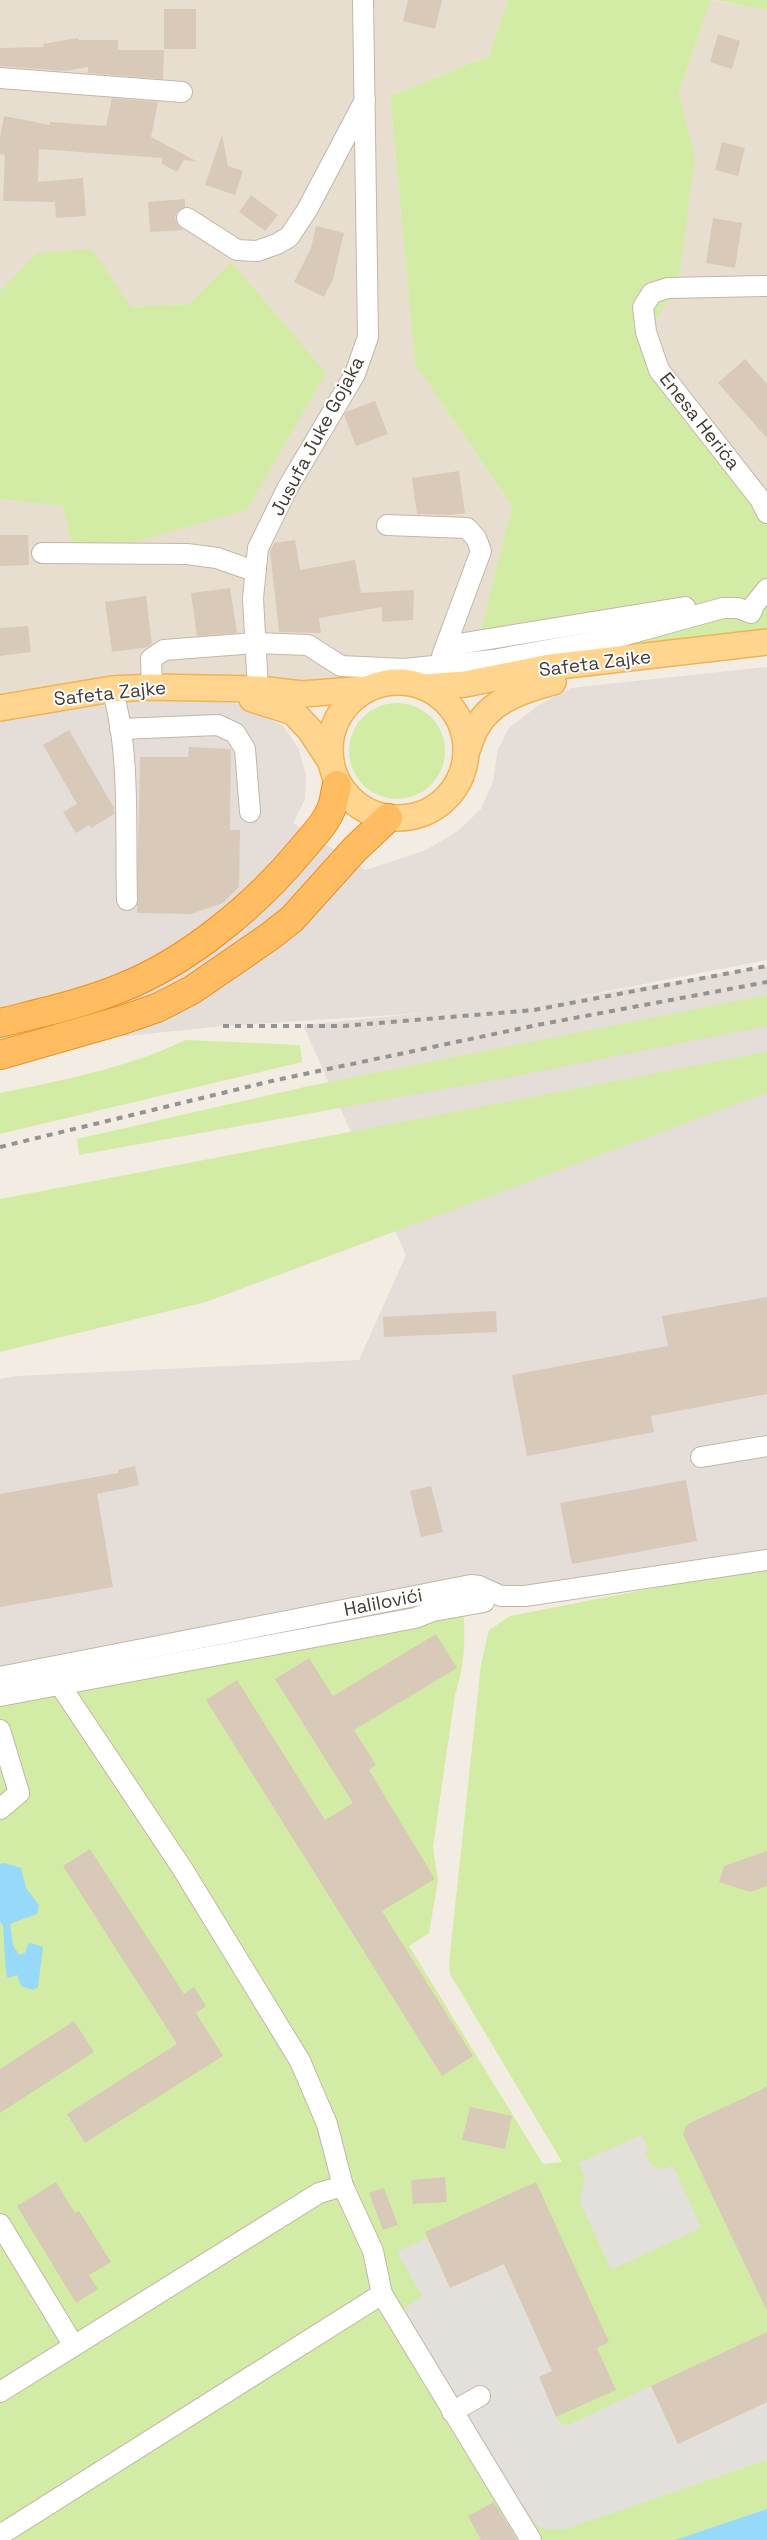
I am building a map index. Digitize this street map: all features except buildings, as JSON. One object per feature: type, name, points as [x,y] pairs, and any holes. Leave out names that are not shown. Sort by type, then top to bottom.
[{"type":"highway","points":[[0,1023],[70,1005],[121,988],[159,971],[198,944],[256,898],[283,872],[322,826],[332,808],[334,774]]},
{"type":"highway","points":[[0,1055],[122,1020],[157,1008],[192,990],[248,953],[292,919],[355,849],[388,818]]},
{"type":"main road","name":"Safeta Zajke","points":[[0,708],[112,689],[152,687],[258,689],[302,694],[367,689],[399,676],[405,682],[431,677],[457,686],[550,667],[762,647]]},
{"type":"main road","name":"Safeta Zajke","points":[[222,689],[292,712],[310,730],[334,774],[354,802],[370,812],[388,818],[411,817],[432,809],[450,795],[461,775],[466,753],[478,724],[497,706],[521,691],[555,681],[762,647]]},
{"type":"main road","name":"Safeta Zajke","points":[[431,677],[436,694],[456,714],[465,740],[466,753]]},
{"type":"main road","name":"Safeta Zajke","points":[[334,774],[332,733],[337,720],[345,708],[367,689]]},
{"type":"street","name":"Jusufa Juke Gojaka","points":[[258,689],[253,598],[254,571],[258,548],[288,487],[355,374],[368,337],[366,98],[363,0]]},
{"type":"street","points":[[0,78],[182,92]]},
{"type":"street","points":[[187,218],[238,250],[257,251],[277,244],[289,237],[307,210],[366,98]]},
{"type":"street","name":"Enesa Herića","points":[[767,286],[668,288],[652,294],[643,307],[646,332],[660,370],[760,499],[767,513]]},
{"type":"street","points":[[387,525],[467,528],[476,538],[482,551],[446,646],[431,677]]},
{"type":"street","points":[[42,553],[187,554],[217,558],[254,571]]},
{"type":"street","points":[[446,646],[605,622],[765,591]]},
{"type":"street","points":[[762,647],[751,613],[754,605],[765,591]]},
{"type":"street","points":[[431,677],[493,660],[614,638],[723,608],[738,608],[751,613]]},
{"type":"street","points":[[152,687],[151,659],[164,650],[256,643],[308,645],[341,666],[399,676]]},
{"type":"street","points":[[112,689],[118,707],[124,769],[126,900]]},
{"type":"street","points":[[120,729],[218,725],[235,733],[245,749],[250,812]]},
{"type":"street","points":[[701,1457],[767,1446]]},
{"type":"street","name":"Halilovići","points":[[0,1677],[471,1585],[486,1596],[525,1596],[767,1560]]},
{"type":"street","points":[[0,1696],[415,1618],[486,1596]]},
{"type":"street","points":[[60,1685],[182,1868],[289,2041],[327,2124],[343,2186],[373,2251],[382,2294],[531,2540]]},
{"type":"street","points":[[0,1730],[19,1793],[0,1809]]},
{"type":"street","points":[[0,2392],[319,2193],[343,2186]]},
{"type":"street","points":[[0,2224],[74,2346]]},
{"type":"street","points":[[0,2535],[382,2294]]},
{"type":"street","points":[[452,2412],[480,2396]]},
{"type":"shaded area","points":[[0,0],[508,0],[489,56],[390,96],[415,364],[512,506],[470,675],[424,687],[405,682],[386,683],[367,689],[0,708],[0,499],[63,506],[75,559],[232,262],[189,304],[131,307],[0,292]]},
{"type":"shaded area","points":[[711,0],[767,10],[767,512],[663,374],[655,321],[678,286],[694,156],[679,93]]},
{"type":"shaded area","points":[[767,667],[767,960],[567,999],[767,966],[767,1561],[0,1677],[0,1379],[16,1376],[359,1360],[406,1255],[303,1025],[424,1013],[223,1026],[127,1036],[0,1018],[0,708],[68,695],[199,699],[240,704],[260,712],[265,717],[283,726],[299,749],[306,776],[305,799],[293,823],[365,870],[424,851],[458,831],[481,809],[493,781],[498,749],[509,728],[539,705],[571,688]]},
{"type":"shaded area","points":[[642,2135],[649,2151],[644,2153],[653,2166],[662,2170],[673,2165],[701,2228],[611,2270],[580,2202],[585,2177],[578,2163]]},
{"type":"shaded area","points":[[427,2238],[450,2288],[504,2264],[553,2371],[539,2377],[560,2424],[568,2425],[651,2386],[678,2444],[767,2402],[767,2460],[566,2529],[551,2530],[540,2527],[523,2512],[402,2310],[422,2296],[397,2252]]},
{"type":"green space","points":[[508,0],[711,0],[679,93],[695,156],[678,286],[655,321],[663,374],[767,512],[767,631],[470,675],[512,506],[415,364],[390,96],[489,56]]},
{"type":"green space","points":[[714,0],[767,0],[767,10]]},
{"type":"green space","points":[[92,249],[131,307],[189,304],[231,262],[326,373],[247,510],[75,559],[63,506],[0,499],[0,292],[37,253]]},
{"type":"green space","points":[[397,703],[415,707],[431,717],[441,733],[445,751],[441,769],[431,785],[415,795],[397,799],[379,795],[363,785],[353,769],[349,751],[353,733],[363,717],[379,707]]},
{"type":"green space","points":[[767,995],[767,1026],[495,1080],[79,1155],[77,1139],[309,1086]]},
{"type":"green space","points":[[186,1040],[300,1045],[302,1062],[0,1134],[0,1093],[118,1066]]},
{"type":"green space","points":[[767,1052],[767,1093],[206,1302],[0,1352],[0,1199]]},
{"type":"green space","points":[[767,1566],[767,2509],[675,2540],[0,2540],[0,1682],[462,1597],[464,1622],[463,1658],[455,1695],[433,1847],[438,1881],[429,1933],[409,1946],[543,2164],[562,2162],[450,1974],[449,1963],[481,1664],[489,1630],[510,1616]]},
{"type":"water","points":[[5,1863],[21,1868],[26,1888],[39,1905],[37,1914],[10,1924],[13,1945],[19,1955],[25,1953],[28,1944],[31,1943],[43,1947],[38,1987],[33,1990],[21,1986],[17,1975],[8,1978],[7,1975],[3,1925],[0,1922],[0,1864]]},
{"type":"water","points":[[767,2509],[767,2540],[675,2540]]},
{"type":"railway","points":[[223,1026],[344,1026],[534,1010],[767,966]]},
{"type":"railway","points":[[0,1147],[276,1080],[537,1025],[767,982]]}]
